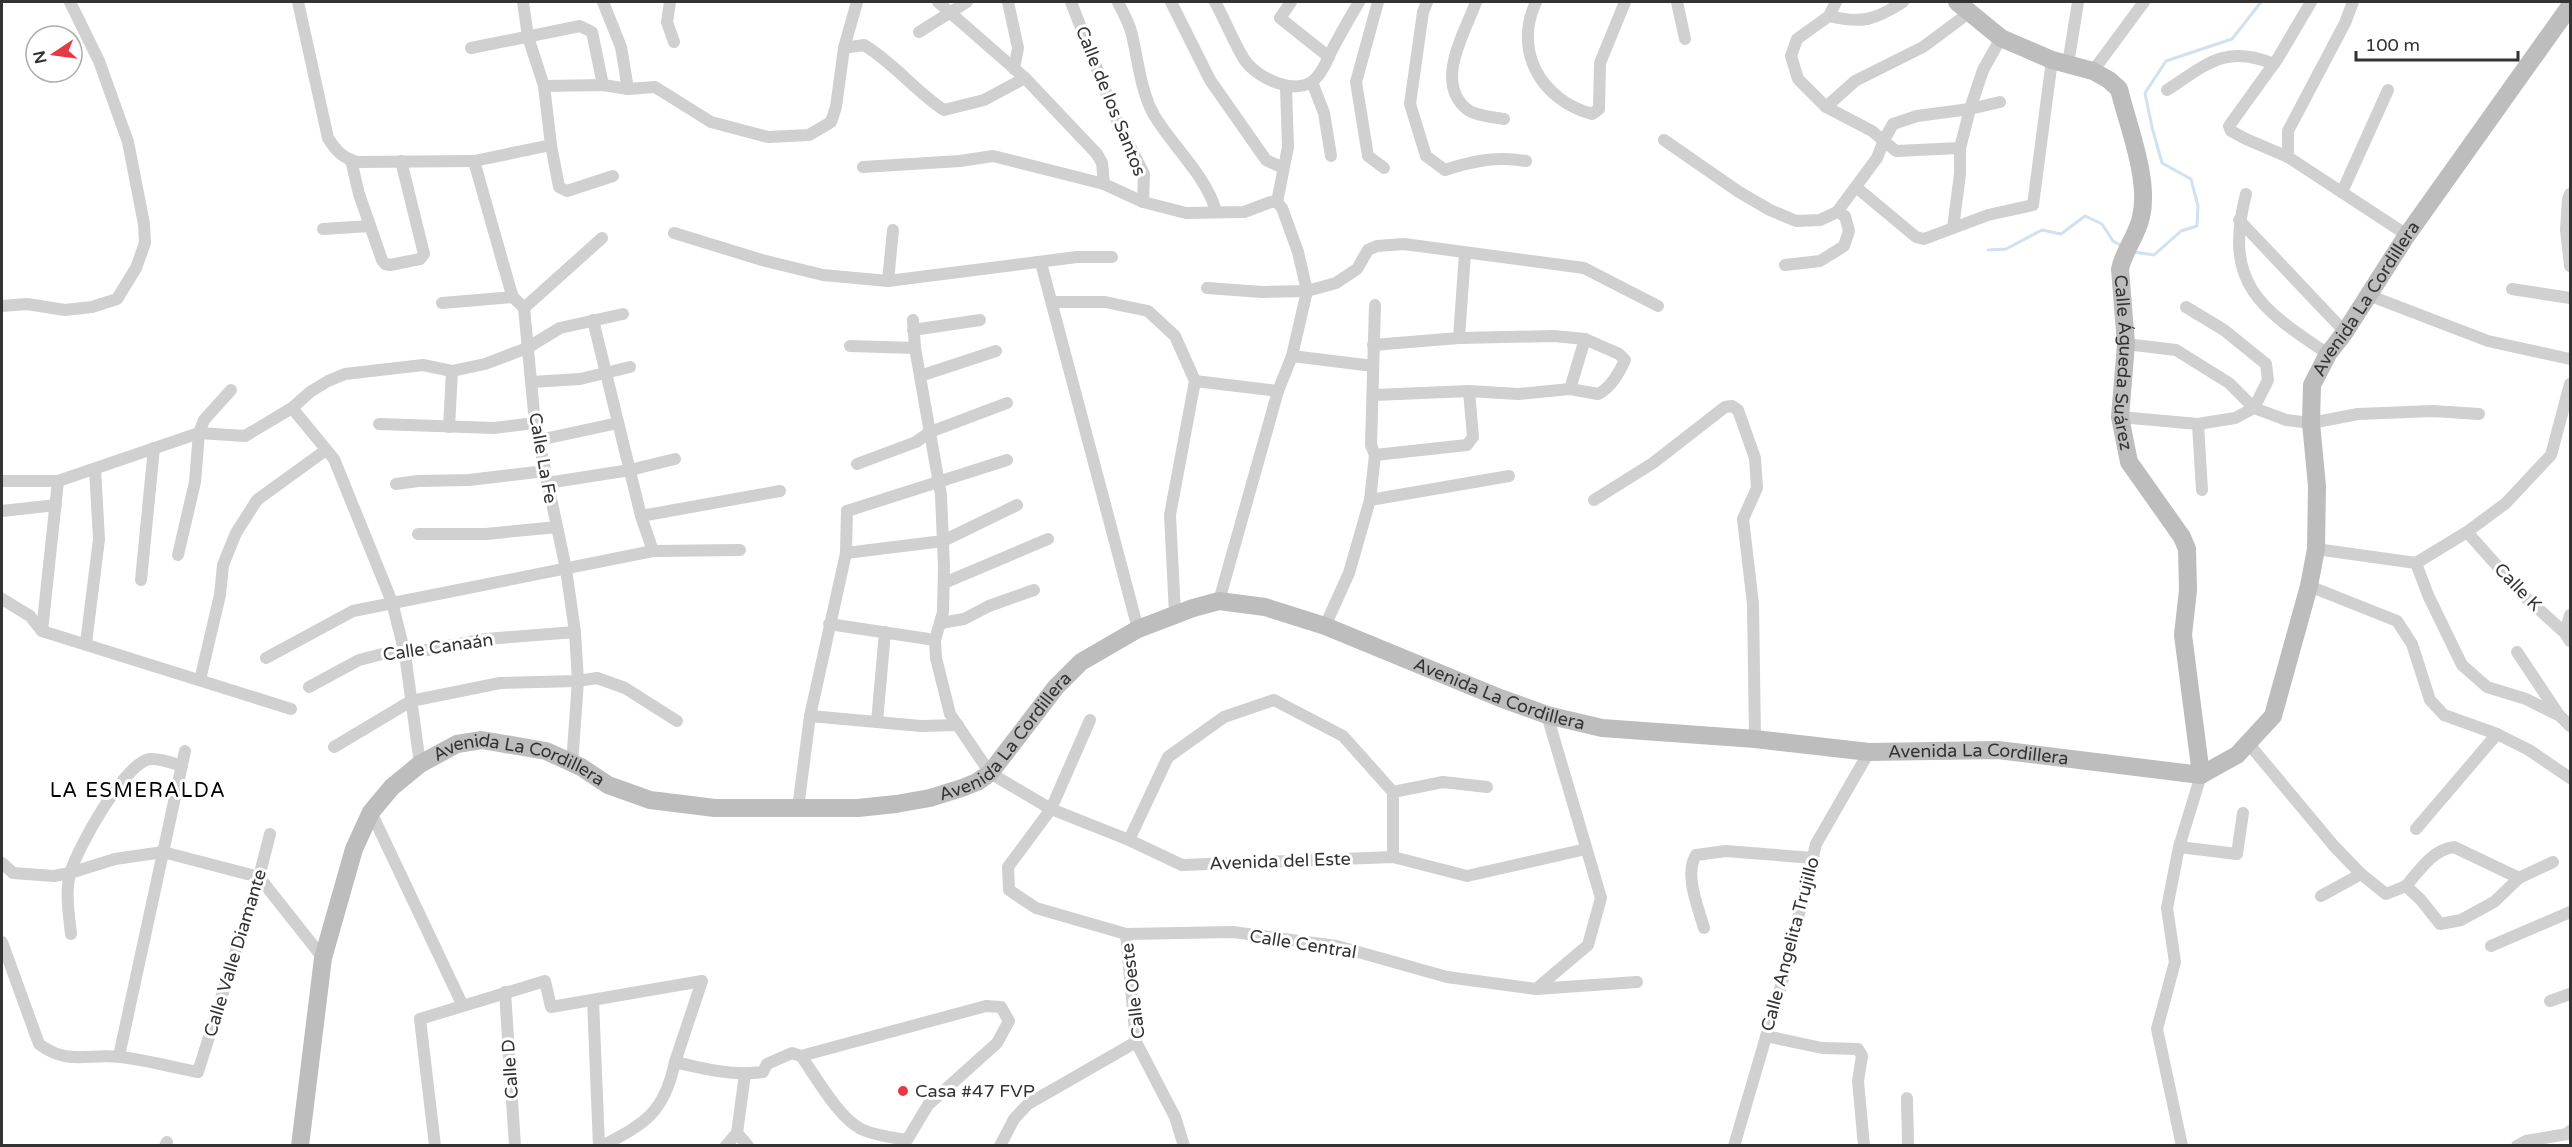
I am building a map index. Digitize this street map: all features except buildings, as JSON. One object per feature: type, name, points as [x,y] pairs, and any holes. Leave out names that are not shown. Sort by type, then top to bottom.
[{"type":"main road","name":"Avenida La Cordillera","points":[[300,1146],[323,958],[354,849],[371,812],[392,787],[420,764],[457,744],[482,740],[546,751],[608,785],[650,800],[715,808],[858,807],[930,798],[977,782],[990,773],[1056,687],[1081,662],[1138,630],[1175,614],[1219,601],[1265,607],[1325,626],[1547,715],[1602,728],[1755,739],[1869,752],[1998,750],[2201,775],[2237,755],[2273,716],[2309,586],[2316,549],[2317,486],[2311,423],[2312,385],[2328,354],[2345,333],[2407,235],[2571,6]]},
{"type":"main road","name":"Calle Águeda Suárez","points":[[1963,7],[2001,38],[2060,62],[2093,71],[2119,89],[2143,184],[2141,219],[2133,240],[2122,257],[2120,283],[2126,344],[2120,417],[2129,462],[2182,537],[2187,549],[2188,590],[2183,635],[2201,775]]},
{"type":"street","points":[[2,306],[27,304],[65,310],[92,307],[117,299],[136,268],[145,243],[144,224],[128,142],[99,61],[70,2]]},
{"type":"street","points":[[298,2],[328,138],[336,151],[351,160],[474,160],[551,145]]},
{"type":"street","points":[[523,2],[528,37],[544,86],[559,187],[567,191],[613,176]]},
{"type":"street","points":[[603,2],[621,47],[628,89]]},
{"type":"street","points":[[670,2],[667,22],[674,42]]},
{"type":"street","points":[[544,86],[603,85],[628,89],[655,87],[711,122],[768,137],[809,135],[831,122],[836,107],[844,48],[856,2]]},
{"type":"street","points":[[938,2],[1025,78],[1097,154],[1102,163],[1104,184]]},
{"type":"street","points":[[920,32],[949,11],[967,2]]},
{"type":"street","points":[[1008,2],[1018,48],[1014,69]]},
{"type":"street","name":"Calle de los Santos","points":[[1071,2],[1118,123],[1144,174],[1143,202]]},
{"type":"street","points":[[1118,2],[1130,28],[1153,113],[1201,179],[1216,211]]},
{"type":"street","points":[[1171,2],[1210,80],[1266,160],[1283,168]]},
{"type":"street","points":[[1215,2],[1245,61],[1270,80],[1286,87],[1312,82],[1325,67],[1359,2]]},
{"type":"street","points":[[1291,2],[1280,18],[1329,57]]},
{"type":"street","points":[[1378,2],[1356,82],[1368,156],[1384,168]]},
{"type":"street","points":[[1427,2],[1423,12],[1410,105],[1426,156],[1444,170],[1471,161],[1509,158],[1526,161]]},
{"type":"street","points":[[1476,2],[1451,66],[1456,98],[1469,112],[1504,119]]},
{"type":"street","points":[[1536,2],[1529,16],[1527,37],[1529,58],[1536,73],[1572,107],[1592,114],[1599,109],[1600,63],[1625,2]]},
{"type":"street","points":[[1677,2],[1684,39]]},
{"type":"street","points":[[1836,2],[1829,16],[1797,39],[1791,56],[1798,79],[1826,107],[1884,140],[1896,151],[1941,147],[1960,148]]},
{"type":"street","points":[[1829,16],[1850,21],[1869,20],[1903,2]]},
{"type":"street","points":[[1856,187],[1916,237],[1924,239],[1988,215],[2033,205],[2060,62],[2078,2]]},
{"type":"street","points":[[2093,71],[2144,2]]},
{"type":"street","points":[[2311,2],[2309,9],[2274,64],[2229,126],[2231,131],[2288,157],[2407,235]]},
{"type":"street","points":[[2288,157],[2288,131],[2345,23],[2353,2]]},
{"type":"street","points":[[1826,107],[1855,81],[1923,47],[1963,7]]},
{"type":"street","points":[[471,48],[580,26],[592,32],[603,85]]},
{"type":"street","points":[[1953,228],[1960,148],[1983,70],[2001,38]]},
{"type":"street","points":[[844,48],[864,45],[885,58],[930,101],[944,110],[984,100],[1025,78]]},
{"type":"street","points":[[2167,90],[2217,58],[2238,54],[2257,57],[2274,64]]},
{"type":"street","points":[[1312,82],[1324,113],[1331,156]]},
{"type":"street","points":[[1219,601],[1278,392],[1292,356],[1307,291],[1298,252],[1282,208],[1277,202],[1288,147],[1286,87]]},
{"type":"street","points":[[2342,192],[2388,90]]},
{"type":"street","points":[[1664,140],[1739,192],[1779,214],[1796,221],[1820,220],[1837,212],[1877,158],[1893,124],[1917,116],[1970,109],[2000,102]]},
{"type":"street","points":[[863,167],[960,161],[993,156],[1104,184],[1143,202],[1186,213],[1244,212],[1277,202]]},
{"type":"street","points":[[351,160],[359,194],[385,264],[423,257],[424,254],[401,161]]},
{"type":"street","points":[[474,160],[513,297],[524,308],[602,238]]},
{"type":"street","points":[[2246,194],[2239,220],[2237,241],[2240,268],[2250,287],[2264,305],[2289,328],[2328,354]]},
{"type":"street","points":[[2571,194],[2568,199],[2571,266]]},
{"type":"street","points":[[1785,265],[1821,261],[1844,246],[1849,231],[1845,216],[1837,212]]},
{"type":"street","points":[[2239,220],[2345,333]]},
{"type":"street","points":[[323,229],[370,226]]},
{"type":"street","points":[[888,281],[893,230]]},
{"type":"street","points":[[674,233],[762,260],[823,275],[888,281],[1077,257],[1112,257]]},
{"type":"street","points":[[1207,288],[1262,292],[1307,291],[1336,283],[1357,269],[1368,250],[1377,246],[1404,244],[1584,268],[1658,306]]},
{"type":"street","points":[[1459,338],[1464,253]]},
{"type":"street","points":[[1041,263],[1138,630]]},
{"type":"street","points":[[2512,289],[2571,298]]},
{"type":"street","points":[[2368,295],[2488,340],[2571,359]]},
{"type":"street","points":[[442,303],[513,297]]},
{"type":"street","points":[[1052,302],[1105,302],[1148,311],[1175,336],[1195,381],[1170,515],[1175,614]]},
{"type":"street","points":[[1325,626],[1349,573],[1370,500],[1375,455],[1371,445],[1375,305]]},
{"type":"street","points":[[2120,417],[2198,424],[2235,418],[2254,408],[2268,380],[2266,364],[2224,330],[2186,307]]},
{"type":"street","name":"Calle La Fe","points":[[524,308],[535,423],[566,569],[575,632],[578,681],[572,764]]},
{"type":"street","points":[[2,481],[58,481],[200,433],[245,436],[292,408],[310,392],[345,374],[423,365],[452,371],[484,364],[527,348],[560,328],[623,314]]},
{"type":"street","points":[[593,320],[641,516],[653,551]]},
{"type":"street","points":[[980,320],[913,325],[939,482],[944,583],[941,623],[935,640],[936,658],[950,714],[990,773]]},
{"type":"street","points":[[1373,345],[1459,338],[1554,336],[1585,339],[1618,354],[1624,360],[1619,374],[1602,393],[1598,394],[1570,388],[1518,394],[1468,391],[1374,395]]},
{"type":"street","points":[[1570,388],[1585,339]]},
{"type":"street","points":[[2126,344],[2176,350],[2229,383],[2254,408],[2286,420],[2311,423],[2358,414],[2433,411],[2479,414]]},
{"type":"street","points":[[849,346],[915,348]]},
{"type":"street","points":[[920,376],[996,351]]},
{"type":"street","points":[[1292,356],[1374,366]]},
{"type":"street","points":[[531,382],[580,379],[630,367]]},
{"type":"street","points":[[449,427],[452,371]]},
{"type":"street","points":[[1195,381],[1278,392]]},
{"type":"street","points":[[2316,549],[2416,563],[2467,532],[2506,503],[2551,455],[2566,424],[2571,384]]},
{"type":"street","points":[[178,555],[195,482],[200,433],[204,420],[231,390]]},
{"type":"street","points":[[1375,455],[1467,445],[1473,437],[1468,391]]},
{"type":"street","points":[[857,464],[916,442],[930,432],[1007,403]]},
{"type":"street","points":[[1594,500],[1653,463],[1725,407],[1732,406],[1738,410],[1755,458],[1757,488],[1743,519],[1753,604],[1755,739]]},
{"type":"street","points":[[292,408],[334,459],[392,602],[405,654],[420,764]]},
{"type":"street","points":[[379,424],[494,428],[535,423]]},
{"type":"street","points":[[539,440],[618,423]]},
{"type":"street","points":[[2198,424],[2202,490]]},
{"type":"street","points":[[141,580],[154,448]]},
{"type":"street","points":[[200,680],[220,595],[223,565],[236,533],[257,500],[326,450]]},
{"type":"street","points":[[396,484],[418,481],[546,477],[630,470],[675,459]]},
{"type":"street","points":[[798,808],[810,716],[846,553],[847,511],[1007,460]]},
{"type":"street","points":[[86,643],[99,539],[95,469]]},
{"type":"street","points":[[1370,500],[1509,476]]},
{"type":"street","points":[[42,631],[58,481]]},
{"type":"street","points":[[641,516],[780,491]]},
{"type":"street","points":[[846,553],[943,541],[1017,505]]},
{"type":"street","points":[[2,511],[56,506]]},
{"type":"street","points":[[418,534],[486,534],[556,527]]},
{"type":"street","name":"Calle K","points":[[2467,532],[2524,596],[2568,637]]},
{"type":"street","points":[[944,583],[1047,539]]},
{"type":"street","points":[[266,658],[353,611],[392,602],[653,551],[740,550]]},
{"type":"street","points":[[2416,563],[2428,595],[2462,665],[2487,687],[2526,699],[2560,716]]},
{"type":"street","points":[[2309,586],[2397,621],[2412,644],[2430,700],[2444,715],[2497,734],[2529,750],[2571,778]]},
{"type":"street","points":[[941,623],[964,620],[989,606],[1034,590]]},
{"type":"street","points":[[2,599],[30,616],[42,631],[291,709]]},
{"type":"street","points":[[2568,637],[2571,615]]},
{"type":"street","points":[[829,624],[935,640]]},
{"type":"street","name":"Calle Canaán","points":[[309,687],[359,660],[390,652],[405,654],[486,639],[575,632]]},
{"type":"street","points":[[878,722],[885,632]]},
{"type":"street","points":[[2517,652],[2560,716],[2571,726]]},
{"type":"street","points":[[334,747],[411,701],[501,683],[578,681],[597,678],[625,688],[676,721]]},
{"type":"street","points":[[1129,840],[1168,757],[1224,717],[1274,700],[1343,736],[1393,792],[1393,858]]},
{"type":"street","points":[[1536,989],[1588,945],[1601,898],[1547,715]]},
{"type":"street","points":[[810,716],[921,726],[958,725]]},
{"type":"street","points":[[1051,809],[1090,720]]},
{"type":"street","points":[[2416,829],[2497,734]]},
{"type":"street","points":[[2248,743],[2334,846],[2361,874],[2386,894],[2406,886],[2433,856],[2444,848],[2454,847],[2519,878]]},
{"type":"street","points":[[2,942],[39,1044],[51,1053],[64,1057],[119,1056],[185,751]]},
{"type":"street","name":"Calle Angelita Trujillo","points":[[1734,1146],[1785,972],[1816,844],[1869,752]]},
{"type":"street","points":[[71,934],[68,898],[70,873],[106,800],[134,767],[150,759],[182,766]]},
{"type":"street","name":"Avenida del Este","points":[[990,773],[1051,809],[1129,840],[1182,865],[1393,858],[1467,876],[1586,849]]},
{"type":"street","points":[[2182,1146],[2157,1029],[2175,962],[2167,909],[2179,847],[2201,775]]},
{"type":"street","points":[[1393,792],[1443,782],[1488,787]]},
{"type":"street","name":"Calle Central","points":[[1051,809],[1008,867],[1009,890],[1036,908],[1126,934],[1233,932],[1337,946],[1447,977],[1536,989],[1637,982]]},
{"type":"street","points":[[371,812],[462,1004]]},
{"type":"street","points":[[2179,847],[2237,854],[2243,813]]},
{"type":"street","name":"Calle Valle Diamante","points":[[119,1056],[198,1072],[259,877],[270,834]]},
{"type":"street","points":[[1704,928],[1692,879],[1692,862],[1696,855],[1726,851],[1813,858]]},
{"type":"street","points":[[2,863],[13,873],[54,876],[115,859],[163,852],[259,877],[323,958]]},
{"type":"street","points":[[2406,886],[2421,900],[2439,924],[2444,924],[2461,920],[2494,902],[2519,878],[2553,862]]},
{"type":"street","points":[[2321,896],[2361,874]]},
{"type":"street","points":[[2491,946],[2571,912]]},
{"type":"street","name":"Calle Oeste","points":[[1126,934],[1137,1042],[1175,1117],[1184,1146]]},
{"type":"street","points":[[435,1146],[420,1019],[462,1004],[545,981],[551,1007],[702,981],[675,1062],[670,1085],[658,1108],[635,1129],[600,1146],[593,1000]]},
{"type":"street","name":"Calle D","points":[[505,992],[515,1146]]},
{"type":"street","points":[[2550,1001],[2571,994]]},
{"type":"street","points":[[675,1062],[714,1071],[745,1074],[763,1072],[766,1064],[792,1053],[801,1056],[986,1006],[1001,1007],[1009,1021],[997,1043],[928,1105],[907,1143],[859,1128],[846,1118],[801,1056]]},
{"type":"street","points":[[1766,1036],[1822,1048],[1858,1049],[1862,1056],[1858,1081],[1864,1146]]},
{"type":"street","points":[[1000,1146],[1014,1119],[1028,1104],[1137,1042]]},
{"type":"street","points":[[726,1146],[737,1133],[745,1074]]},
{"type":"street","points":[[1907,1098],[1908,1146]]},
{"type":"street","points":[[2517,1146],[2567,1134],[2571,1131]]},
{"type":"street","points":[[737,1133],[748,1146]]},
{"type":"waterway","points":[[2134,252],[2154,255],[2181,231],[2197,226],[2198,206],[2191,179],[2162,163],[2145,93],[2166,61],[2232,39],[2261,2]]},
{"type":"waterway","points":[[1988,250],[2006,249],[2042,230],[2061,234],[2085,216],[2102,224],[2113,241],[2122,246]]},
{"type":"place","name":"Casa #47 FVP","points":[[903,1091]]},
{"type":"district","name":"LA ESMERALDA","points":[[138,791]]}]
